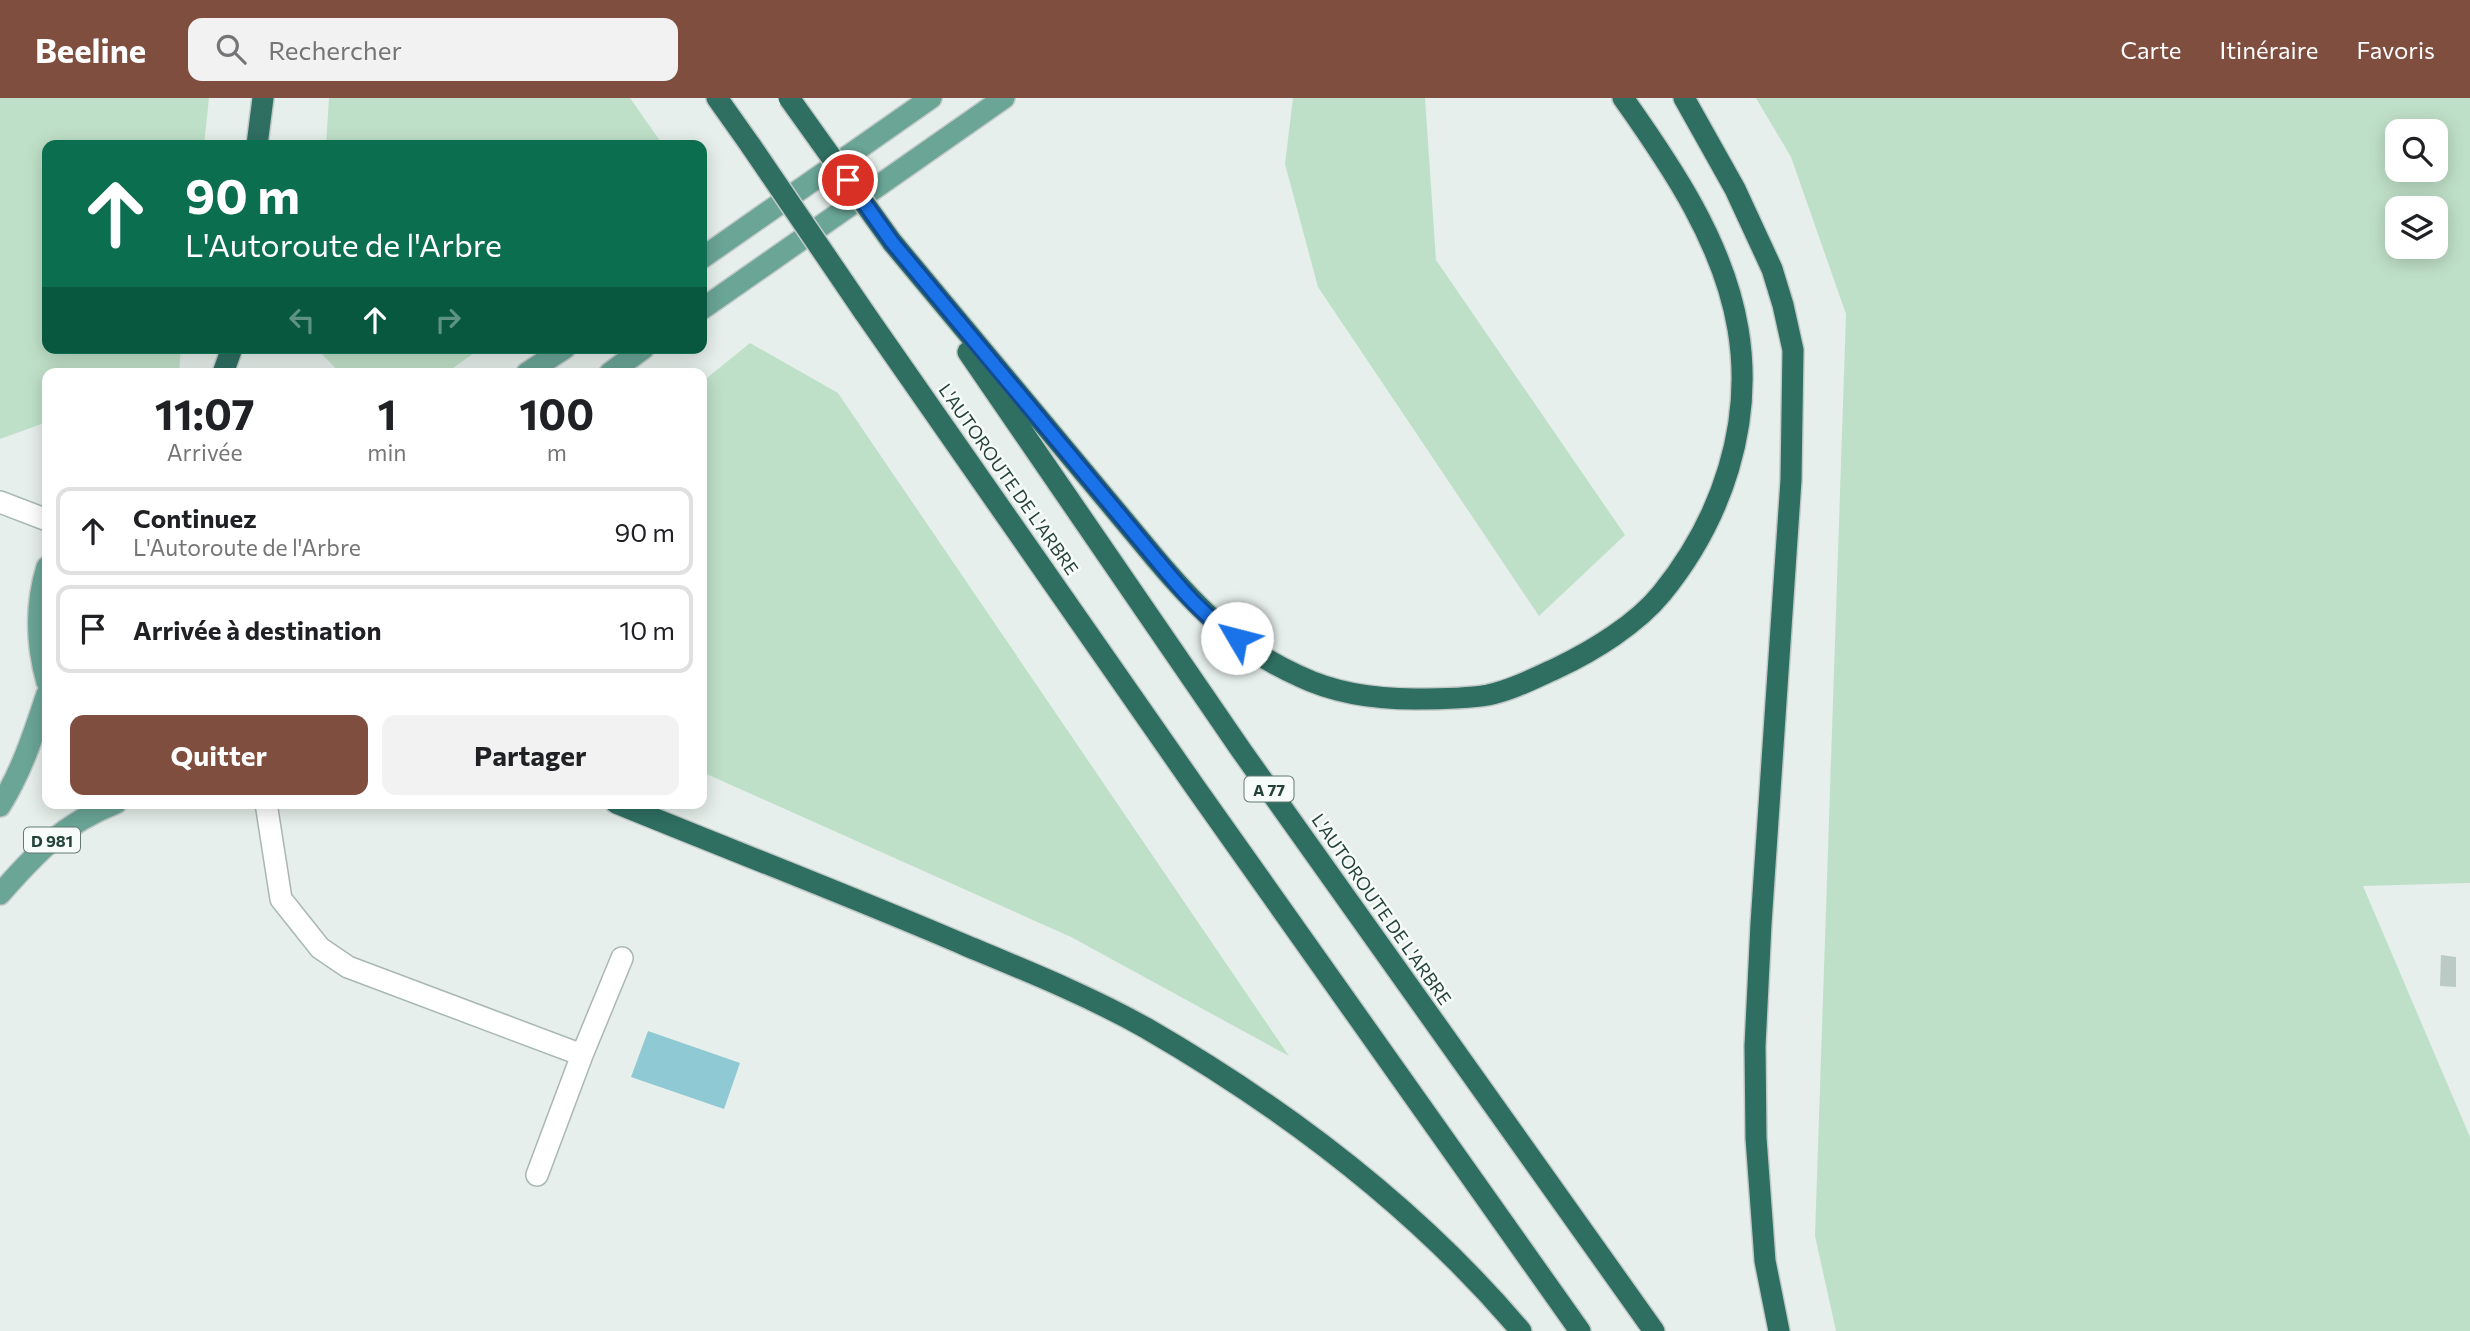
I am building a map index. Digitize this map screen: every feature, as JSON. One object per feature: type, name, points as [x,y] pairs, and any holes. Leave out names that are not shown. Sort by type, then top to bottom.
[{"type":"highway","points":[[258,140],[262,98]]},
{"type":"highway","name":"L'AUTOROUTE DE L'ARBRE","points":[[717,98],[1195,787],[1580,1331]]},
{"type":"highway","name":"L'AUTOROUTE DE L'ARBRE","points":[[789,98],[892,242],[1241,751],[1654,1331]]},
{"type":"highway","points":[[892,242],[1187,596],[1215,624],[1300,677],[1342,690],[1388,699],[1489,695],[1524,683],[1601,646],[1661,595],[1709,521],[1729,471],[1738,432],[1742,382],[1738,329],[1726,276],[1664,155],[1623,98]]},
{"type":"highway","points":[[1684,98],[1735,189],[1772,269],[1793,350],[1791,480],[1760,924],[1755,1046],[1756,1138],[1765,1261],[1779,1331]]},
{"type":"highway","points":[[631,809],[947,937],[1038,976],[1143,1027],[1308,1132],[1402,1209],[1484,1287],[1521,1331]]},
{"type":"main road","points":[[707,255],[931,98]]},
{"type":"main road","points":[[707,306],[1004,98]]},
{"type":"main road","points":[[535,368],[556,354]]},
{"type":"main road","points":[[617,368],[636,354]]},
{"type":"main road","points":[[42,583],[37,623],[42,664]]},
{"type":"main road","points":[[0,806],[28,750],[42,709]]},
{"type":"main road","name":"D 981","points":[[0,894],[59,833],[101,809]]},
{"type":"street","points":[[0,502],[42,518]]},
{"type":"street","points":[[267,809],[281,899],[320,948],[348,967],[582,1055]]},
{"type":"street","points":[[537,1175],[622,958]]},
{"type":"green space","points":[[0,98],[209,98],[205,140],[42,140],[42,354],[181,354],[179,368],[42,368],[42,424],[0,439]]},
{"type":"green space","points":[[329,98],[630,98],[659,140],[326,140]]},
{"type":"green space","points":[[1293,98],[1425,98],[1436,260],[1625,535],[1539,616],[1318,287],[1285,164]]},
{"type":"green space","points":[[1756,98],[2470,98],[2470,883],[2363,886],[2470,1137],[2470,1331],[1836,1331],[1815,1236],[1846,314],[1791,157]]},
{"type":"green space","points":[[750,343],[838,393],[1289,1056],[1071,937],[707,774],[707,378]]},
{"type":"green space","points":[[322,354],[473,354],[453,368],[335,368]]},
{"type":"water","points":[[648,1031],[740,1063],[724,1109],[631,1077]]},
{"type":"building","points":[[2441,955],[2456,957],[2456,987],[2440,986]]},
{"type":"route","points":[[848,180],[892,242],[1187,596],[1215,624],[1237,638]]}]
